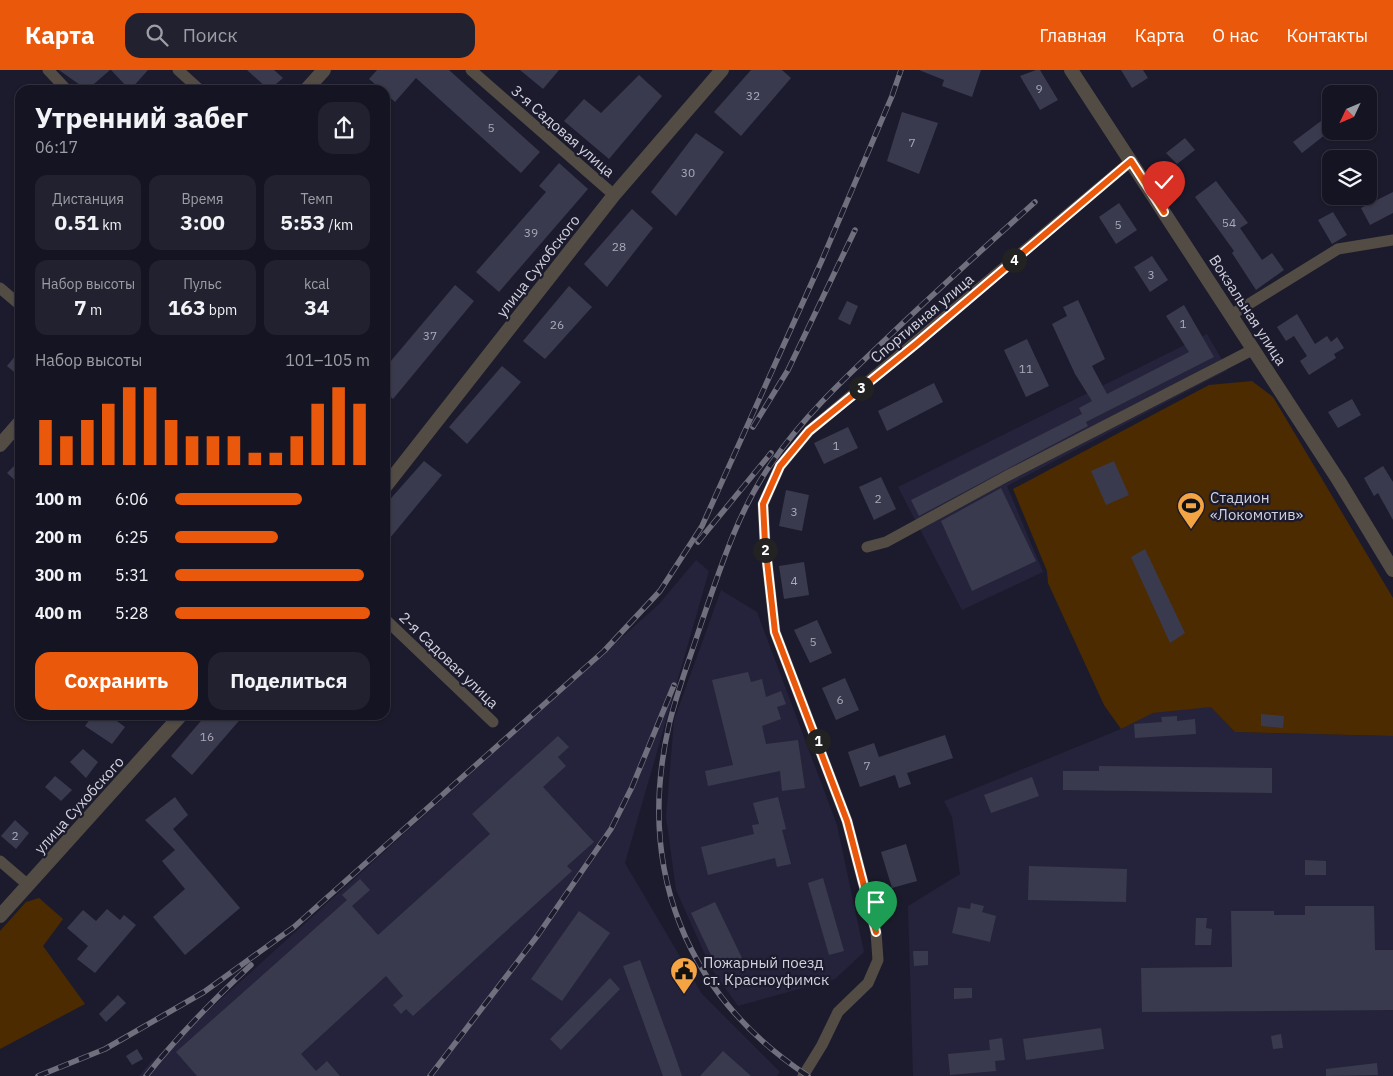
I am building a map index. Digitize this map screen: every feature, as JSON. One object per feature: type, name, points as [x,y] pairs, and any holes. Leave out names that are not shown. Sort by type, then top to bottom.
[{"type":"street","points":[[48,70],[62,85]]},
{"type":"street","points":[[178,70],[194,85]]},
{"type":"street","points":[[310,85],[324,70]]},
{"type":"street","name":"3-я Садовая улица","points":[[471,70],[614,195]]},
{"type":"street","name":"улица Сухобского","points":[[390,481],[614,195],[722,70]]},
{"type":"street","name":"Вокзальная улица","points":[[1072,70],[1254,349],[1393,570]]},
{"type":"street","name":"Спортивная улица","points":[[803,1076],[822,1046],[838,1012],[868,983],[878,960],[876,932],[847,821],[775,632],[765,543],[763,504],[780,466],[809,431],[917,343],[1131,161]]},
{"type":"street","points":[[1231,315],[1338,249],[1393,240]]},
{"type":"street","points":[[0,288],[15,301]]},
{"type":"street","points":[[867,547],[886,542],[1007,476],[1254,349]]},
{"type":"street","points":[[0,445],[15,428]]},
{"type":"street","name":"2-я Садовая улица","points":[[390,624],[493,722]]},
{"type":"street","name":"улица Сухобского","points":[[0,916],[177,720]]},
{"type":"street","points":[[0,861],[28,886]]},
{"type":"shaded area","points":[[1207,334],[1228,370],[1007,486],[1043,572],[962,610],[898,487]]},
{"type":"shaded area","name":"Стадион «Локомотив»","points":[[1252,381],[1273,397],[1393,598],[1393,736],[1235,732],[1211,707],[1153,713],[1121,729],[1104,705],[1048,583],[1047,571],[1013,489],[1209,385]]},
{"type":"shaded area","points":[[696,560],[709,571],[625,863],[702,994],[780,1072],[777,1076],[139,1076],[150,1063],[659,604]]},
{"type":"shaded area","points":[[721,590],[757,612],[837,825],[864,952],[835,979],[738,1006],[711,968],[676,890],[666,817],[674,720]]},
{"type":"shaded area","points":[[1211,706],[1235,732],[1393,736],[1393,1076],[913,1076],[908,906],[960,874],[952,817],[944,801],[1121,729],[1153,713]]},
{"type":"shaded area","points":[[39,898],[63,919],[43,946],[85,1004],[0,1049],[0,931],[26,902]]},
{"type":"building","points":[[59,70],[110,70],[93,85],[80,85]]},
{"type":"building","points":[[111,70],[148,70],[134,85],[125,85]]},
{"type":"building","points":[[247,70],[274,70],[283,78],[275,85],[264,85]]},
{"type":"building","points":[[377,70],[449,70],[540,152],[521,173],[416,78],[395,102],[390,98],[390,85],[376,85],[369,79]]},
{"type":"building","points":[[520,70],[559,70],[543,89]]},
{"type":"building","points":[[751,70],[782,70],[791,78],[741,136],[714,112]]},
{"type":"building","points":[[919,70],[981,70],[972,97],[942,86],[944,80]]},
{"type":"building","points":[[1040,70],[1058,100],[1040,110],[1020,76]]},
{"type":"building","points":[[1121,70],[1143,70],[1148,78],[1132,88]]},
{"type":"building","points":[[639,75],[662,96],[609,159],[564,121],[584,99],[601,113]]},
{"type":"building","points":[[902,112],[938,123],[919,174],[887,161]]},
{"type":"building","points":[[1322,120],[1322,137],[1302,153],[1293,142]]},
{"type":"building","points":[[696,133],[724,152],[676,216],[651,192]]},
{"type":"building","points":[[1185,138],[1195,150],[1177,164],[1166,153]]},
{"type":"building","points":[[559,163],[588,189],[499,292],[476,272],[546,192],[539,186]]},
{"type":"building","points":[[1216,181],[1248,223],[1240,228],[1262,260],[1272,253],[1284,270],[1256,290],[1232,253],[1234,251],[1195,197]]},
{"type":"building","points":[[1393,192],[1393,213],[1370,225],[1361,208],[1367,205],[1377,205],[1377,200]]},
{"type":"building","points":[[1119,203],[1137,230],[1116,244],[1099,217]]},
{"type":"building","points":[[632,209],[653,228],[607,287],[584,264]]},
{"type":"building","points":[[1333,212],[1347,235],[1332,244],[1318,220]]},
{"type":"building","points":[[1152,256],[1168,280],[1150,292],[1134,267]]},
{"type":"building","points":[[455,285],[474,301],[393,399],[390,396],[390,362]]},
{"type":"building","points":[[569,286],[592,307],[545,359],[523,341]]},
{"type":"building","points":[[1078,300],[1105,359],[1092,366],[1107,394],[1189,352],[1166,316],[1184,305],[1214,357],[1086,422],[1088,426],[919,516],[911,500],[1082,414],[1079,408],[1092,401],[1075,374],[1052,324],[1067,316],[1063,307]]},
{"type":"building","points":[[847,301],[858,306],[850,325],[838,319]]},
{"type":"building","points":[[1297,314],[1315,344],[1327,336],[1331,342],[1337,337],[1344,348],[1334,354],[1336,358],[1309,375],[1300,361],[1307,356],[1294,336],[1286,341],[1277,327]]},
{"type":"building","points":[[1027,339],[1049,386],[1026,397],[1004,350]]},
{"type":"building","points":[[15,356],[15,373],[7,366]]},
{"type":"building","points":[[502,366],[521,382],[467,444],[449,427]]},
{"type":"building","points":[[934,383],[943,402],[887,431],[878,411]]},
{"type":"building","points":[[1352,399],[1361,415],[1338,428],[1328,412]]},
{"type":"building","points":[[848,427],[858,448],[824,464],[814,443]]},
{"type":"building","points":[[424,461],[442,475],[390,538],[390,499]]},
{"type":"building","points":[[1114,461],[1129,495],[1106,505],[1091,471]]},
{"type":"building","points":[[15,465],[15,480],[7,473]]},
{"type":"building","points":[[1383,466],[1393,482],[1393,520],[1378,493],[1374,496],[1364,478]]},
{"type":"building","points":[[881,477],[896,509],[874,520],[859,487]]},
{"type":"building","points":[[1001,488],[1036,561],[972,591],[941,521]]},
{"type":"building","points":[[786,490],[809,495],[802,531],[779,526]]},
{"type":"building","points":[[1145,549],[1185,633],[1170,643],[1131,557]]},
{"type":"building","points":[[804,562],[809,595],[784,599],[779,566]]},
{"type":"building","points":[[817,620],[832,653],[810,663],[794,630]]},
{"type":"building","points":[[748,672],[751,682],[762,679],[766,697],[781,691],[786,704],[777,707],[781,719],[762,726],[766,744],[798,740],[805,788],[782,791],[780,771],[708,786],[705,771],[733,765],[712,680]]},
{"type":"building","points":[[845,678],[859,710],[836,720],[822,688]]},
{"type":"building","points":[[1261,714],[1284,716],[1283,728],[1261,726]]},
{"type":"building","points":[[1177,716],[1177,721],[1195,719],[1196,734],[1135,738],[1134,724],[1162,722],[1161,717]]},
{"type":"building","points":[[89,720],[116,720],[125,727],[112,744],[85,726]]},
{"type":"building","points":[[202,720],[240,720],[192,775],[171,756]]},
{"type":"building","points":[[945,735],[953,758],[907,773],[911,784],[899,788],[895,775],[860,787],[848,752],[874,743],[879,757]]},
{"type":"building","points":[[558,736],[569,747],[558,757],[566,766],[543,787],[594,842],[567,866],[572,871],[413,1016],[406,1009],[401,1014],[393,1005],[403,996],[386,976],[301,1054],[316,1071],[327,1061],[340,1076],[197,1076],[176,1052],[347,900],[342,895],[360,879],[370,890],[352,906],[378,935],[490,834],[472,814]]},
{"type":"building","points":[[83,749],[98,762],[86,778],[70,762]]},
{"type":"building","points":[[1099,766],[1272,768],[1272,793],[1063,790],[1063,771],[1099,771]]},
{"type":"building","points":[[55,776],[72,790],[61,801],[45,787]]},
{"type":"building","points":[[1032,777],[1039,796],[991,813],[984,795]]},
{"type":"building","points":[[175,797],[188,815],[173,829],[240,908],[185,955],[153,917],[185,889],[162,861],[175,850],[145,820]]},
{"type":"building","points":[[778,797],[786,829],[782,830],[791,864],[777,867],[775,858],[708,875],[701,847],[754,834],[752,825],[759,824],[753,803]]},
{"type":"building","points":[[15,820],[29,833],[16,849],[1,836]]},
{"type":"building","points":[[906,844],[917,881],[892,888],[881,852]]},
{"type":"building","points":[[1305,860],[1326,861],[1326,875],[1305,875]]},
{"type":"building","points":[[1029,866],[1127,869],[1126,902],[1028,900]]},
{"type":"building","points":[[823,878],[844,951],[829,955],[808,883]]},
{"type":"building","points":[[715,902],[742,958],[718,970],[691,913]]},
{"type":"building","points":[[971,903],[984,906],[982,912],[996,916],[990,942],[952,933],[958,907],[970,909]]},
{"type":"building","points":[[1305,906],[1374,906],[1375,950],[1393,950],[1393,1010],[1142,1012],[1141,968],[1232,967],[1231,911],[1274,911],[1274,915],[1305,915]]},
{"type":"building","points":[[107,909],[120,920],[124,915],[136,925],[95,973],[77,959],[88,946],[67,928],[83,910],[96,921]]},
{"type":"building","points":[[579,911],[610,933],[562,1001],[531,979]]},
{"type":"building","points":[[1196,918],[1207,918],[1206,928],[1212,929],[1211,945],[1195,945]]},
{"type":"building","points":[[913,951],[928,951],[928,965],[914,966]]},
{"type":"building","points":[[640,960],[682,1076],[663,1076],[623,966]]},
{"type":"building","points":[[610,978],[620,989],[561,1050],[550,1039]]},
{"type":"building","points":[[954,988],[972,988],[972,998],[954,999]]},
{"type":"building","points":[[118,995],[126,1003],[106,1022],[99,1014]]},
{"type":"building","points":[[1101,1028],[1104,1049],[1026,1060],[1023,1039]]},
{"type":"building","points":[[1281,1034],[1283,1048],[1273,1049],[1271,1036]]},
{"type":"building","points":[[1002,1038],[1005,1060],[995,1061],[996,1071],[950,1075],[948,1054],[990,1050],[989,1040]]},
{"type":"building","points":[[137,1049],[143,1059],[132,1065],[126,1056]]},
{"type":"building","points":[[723,1051],[751,1076],[700,1076]]},
{"type":"building","points":[[1377,1063],[1378,1075],[1326,1076],[1326,1069]]},
{"type":"railway","points":[[38,1076],[105,1049],[204,992],[294,927],[604,651],[660,591],[702,526],[822,260],[892,96],[901,70]]},
{"type":"railway","points":[[808,1076],[765,1044],[730,1007],[701,967],[680,924],[666,878],[660,829],[660,778],[672,712],[715,582],[739,521],[759,482],[783,447],[840,383],[1035,202]]},
{"type":"railway","points":[[753,427],[788,370],[855,230]]},
{"type":"railway","points":[[698,542],[771,453]]},
{"type":"railway","points":[[430,1076],[538,935],[611,829],[632,787],[674,685]]},
{"type":"railway","points":[[146,1076],[196,1019],[251,965]]},
{"type":"place","name":"Стадион «Локомотив»","points":[[1191,530]]},
{"type":"place","name":"Пожарный поезд ст. Красноуфимск","points":[[684,995]]},
{"type":"route","points":[[876,932],[847,821],[775,632],[765,543],[763,504],[780,466],[809,431],[917,343],[1131,161],[1164,212]]}]
